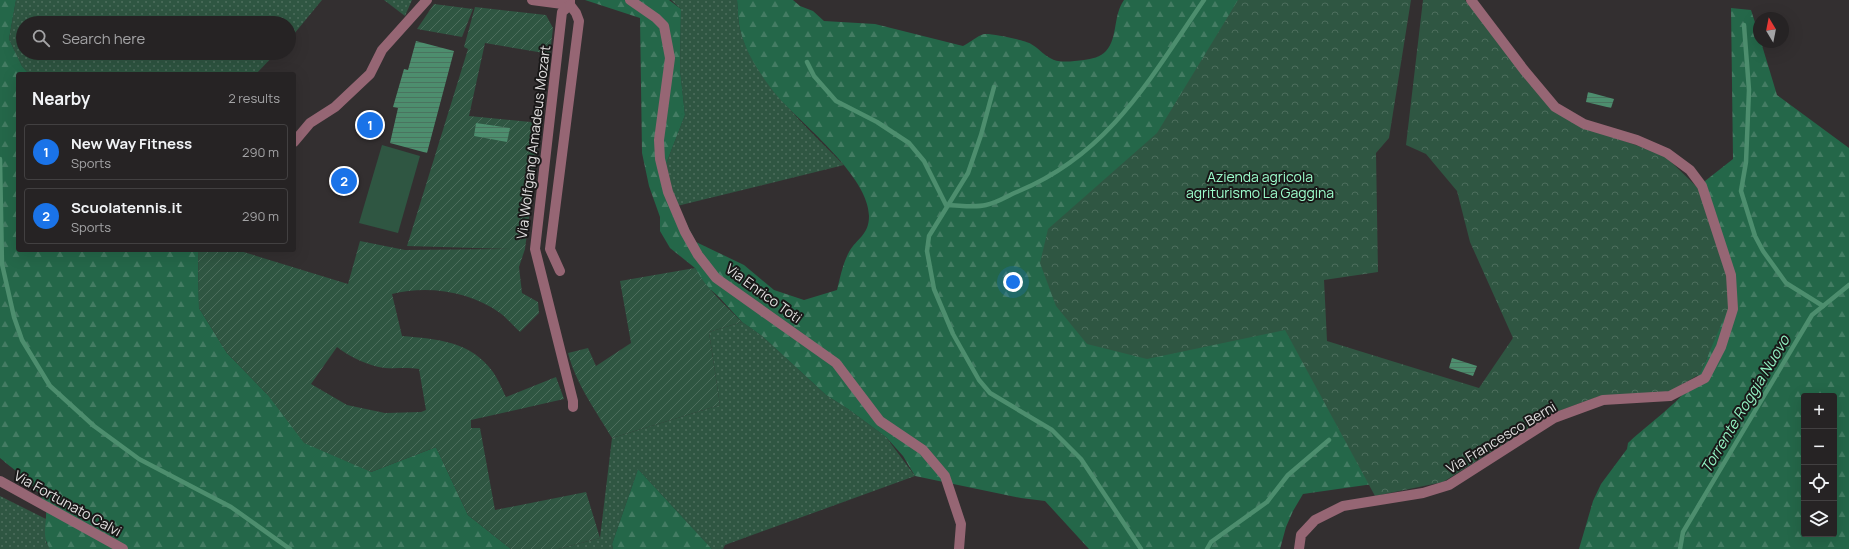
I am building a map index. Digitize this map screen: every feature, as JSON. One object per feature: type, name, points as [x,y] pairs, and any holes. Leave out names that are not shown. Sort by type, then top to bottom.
[{"type":"street","points":[[296,140],[310,123],[335,107],[370,74],[382,50],[427,0]]},
{"type":"street","points":[[532,0],[570,2],[579,22],[550,248],[560,271]]},
{"type":"street","name":"Via Enrico Toti","points":[[630,0],[656,18],[664,26],[670,58],[659,140],[660,159],[668,192],[685,232],[698,255],[716,278],[836,363],[880,421],[923,450],[945,476],[961,524],[959,549]]},
{"type":"street","name":"Via Francesco Berni","points":[[1299,549],[1301,536],[1316,520],[1343,506],[1423,493],[1449,485],[1554,418],[1603,400],[1670,396],[1705,378],[1721,347],[1733,309],[1731,275],[1702,186],[1690,170],[1667,153],[1637,140],[1584,124],[1555,107],[1524,70],[1471,0]]},
{"type":"street","name":"Via Wolfgang Amadeus Mozart","points":[[570,2],[562,12],[534,249],[573,401],[573,407]]},
{"type":"street","name":"Via Fortunato Calvi","points":[[0,481],[123,549]]},
{"type":"green space","points":[[0,0],[16,0],[9,39],[16,54],[16,60],[19,60],[27,72],[16,72],[16,252],[198,252],[199,308],[227,353],[267,394],[371,472],[436,447],[468,515],[511,549],[50,549],[47,544],[45,534],[46,510],[44,503],[35,488],[0,458]]},
{"type":"green space","points":[[16,0],[322,0],[296,32],[296,16],[16,16],[16,54],[9,39]]},
{"type":"green space","points":[[384,0],[412,0],[405,16]]},
{"type":"green space","points":[[585,0],[669,0],[681,9],[680,69],[685,115],[666,164],[677,206],[696,242],[744,265],[774,290],[804,300],[837,290],[847,256],[867,228],[869,216],[866,201],[858,185],[847,169],[779,98],[757,67],[747,50],[741,33],[737,0],[793,0],[800,6],[813,11],[824,21],[875,24],[963,46],[984,34],[1000,36],[1027,42],[1054,60],[1065,62],[1093,58],[1106,51],[1110,46],[1118,12],[1124,0],[1249,0],[1299,310],[1373,484],[1303,494],[1286,527],[1280,549],[1089,549],[1045,501],[1021,498],[915,476],[903,456],[886,437],[826,395],[762,336],[742,322],[718,296],[704,284],[695,268],[670,248],[660,231],[660,217],[649,186],[642,153],[640,18]]},
{"type":"green space","points":[[671,0],[737,0],[741,33],[748,51],[758,69],[800,121],[844,165],[677,206],[666,164],[685,115],[680,69],[681,9]]},
{"type":"green space","name":"Azienda agricola agriturismo La Gaggina","points":[[1238,0],[1411,0],[1389,138],[1376,153],[1378,272],[1324,280],[1327,341],[1479,388],[1513,338],[1470,242],[1457,191],[1426,154],[1406,145],[1423,0],[1465,0],[1554,109],[1584,127],[1664,155],[1698,188],[1727,273],[1728,309],[1700,374],[1669,392],[1600,396],[1553,413],[1443,482],[1375,496],[1285,330],[1147,359],[1087,344],[1056,306],[1040,263],[1048,229],[1157,133]]},
{"type":"green space","points":[[434,4],[473,9],[462,37],[417,29]]},
{"type":"green space","points":[[475,7],[546,15],[553,28],[550,54],[485,43],[469,116],[541,123],[525,249],[519,267],[522,293],[538,302],[539,313],[520,332],[505,317],[488,305],[462,295],[434,290],[405,291],[392,294],[402,336],[440,341],[464,348],[484,362],[493,372],[506,397],[556,377],[564,399],[471,420],[471,428],[480,428],[495,510],[586,492],[600,538],[558,549],[511,549],[468,515],[436,447],[371,472],[304,443],[267,394],[227,353],[199,308],[198,252],[244,252],[348,284],[360,241],[405,250],[510,249],[407,246],[468,49],[464,47]],"holes":[[[337,347],[353,358],[379,367],[419,369],[426,410],[421,412],[385,413],[347,405],[311,384]]]},
{"type":"green space","points":[[1731,8],[1751,10],[1753,16],[1753,48],[1763,48],[1777,95],[1849,148],[1849,549],[1579,549],[1593,501],[1601,484],[1627,449],[1628,443],[1686,391],[1703,367],[1709,352],[1708,217],[1705,181],[1733,159]]},
{"type":"green space","points":[[19,60],[269,60],[258,72],[27,72]]},
{"type":"green space","points":[[382,145],[420,156],[398,233],[359,223]]},
{"type":"green space","points":[[695,268],[711,290],[742,322],[709,332],[720,405],[612,438],[581,386],[568,353],[588,348],[596,366],[631,343],[620,281]]},
{"type":"green space","points":[[742,322],[762,336],[826,395],[886,437],[915,476],[725,545],[723,549],[712,549],[638,469],[612,544],[613,549],[558,549],[600,538],[612,438],[720,405],[709,332]]},
{"type":"green space","points":[[638,469],[712,549],[613,549],[612,544]]},
{"type":"green space","points":[[0,496],[46,519],[46,543],[53,549],[0,549]]},
{"type":"shaded area","points":[[416,41],[454,51],[427,153],[390,143],[398,108],[393,107],[404,69],[408,70]]},
{"type":"shaded area","points":[[1588,92],[1614,99],[1611,108],[1586,102]]},
{"type":"shaded area","points":[[476,123],[510,128],[507,142],[474,136]]},
{"type":"shaded area","points":[[1452,358],[1477,366],[1473,376],[1449,368]]},
{"type":"waterway","points":[[807,62],[814,76],[836,101],[877,122],[909,143],[924,161],[946,205],[981,206],[999,201],[1051,175],[1079,156],[1104,134],[1126,110],[1146,84],[1204,0]]},
{"type":"waterway","points":[[1744,25],[1749,90],[1746,162],[1741,191],[1755,236],[1763,251],[1786,283],[1823,306]]},
{"type":"waterway","points":[[994,87],[981,135],[968,173],[929,236],[927,251],[934,289],[953,334],[979,380],[990,393],[1052,430],[1081,459],[1141,549]]},
{"type":"waterway","points":[[0,159],[2,264],[14,317],[22,340],[50,386],[94,426],[139,459],[231,507],[290,549]]},
{"type":"waterway","name":"Torrente Roggia Nuovo","points":[[1680,549],[1683,532],[1812,315],[1849,285]]},
{"type":"waterway","points":[[1207,549],[1211,542],[1267,502],[1288,475],[1329,440]]},
{"type":"place","name":"New Way Fitness","points":[[370,125]]},
{"type":"place","name":"Scuolatennis.it","points":[[344,181]]}]
